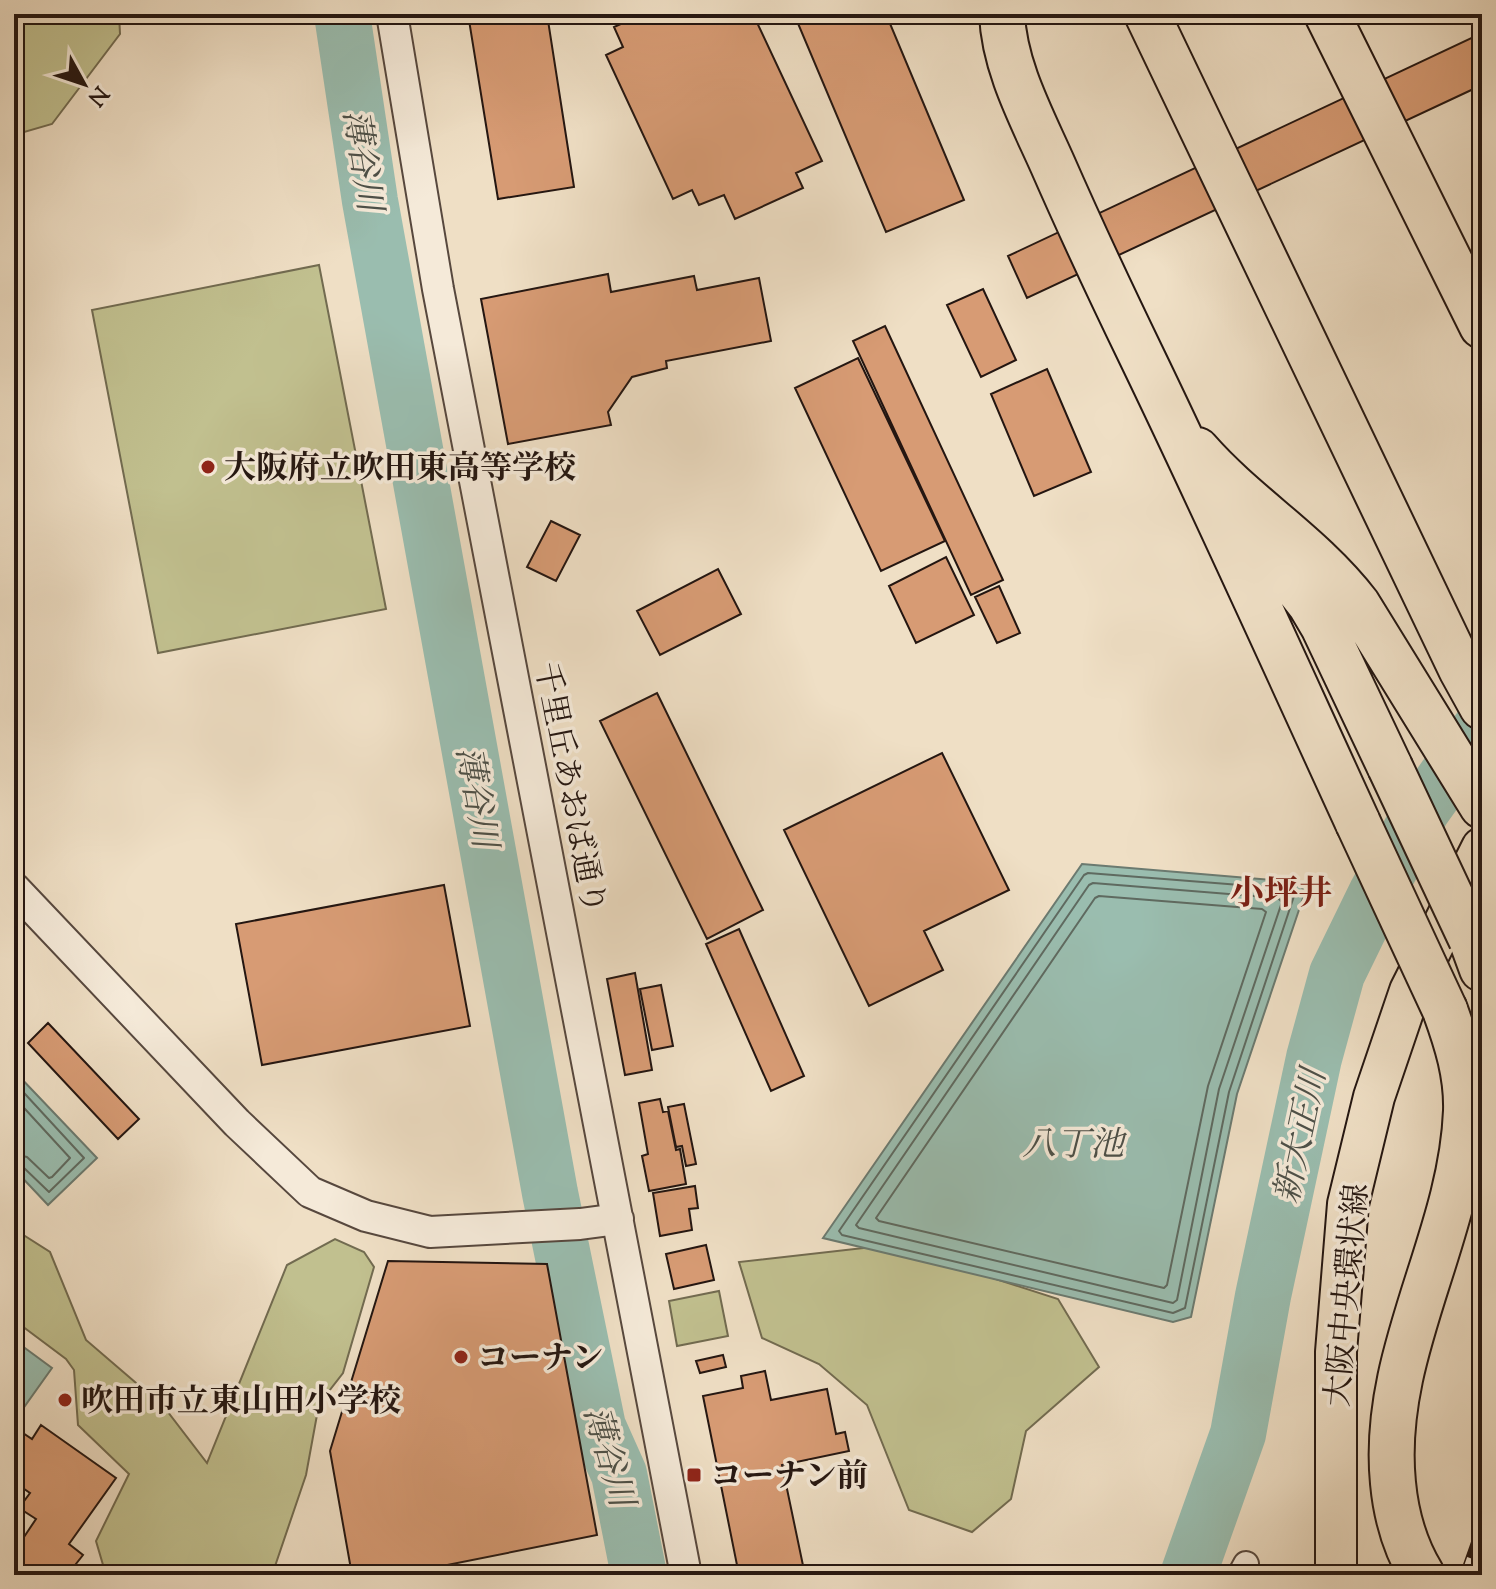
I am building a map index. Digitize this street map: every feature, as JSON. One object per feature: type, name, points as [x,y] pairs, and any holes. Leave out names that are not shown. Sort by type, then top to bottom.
[{"type":"highway","points":[[1002,14],[1002,27],[1012,67],[1026,104],[1445,1010],[1458,1045],[1465,1080],[1464,1139],[1447,1219],[1410,1334],[1393,1422],[1391,1466],[1395,1503],[1405,1540],[1422,1575]]},
{"type":"highway","points":[[1147,14],[1482,707]]},
{"type":"highway","points":[[1327,14],[1482,326]]},
{"type":"highway","points":[[1174,424],[1214,467],[1341,583],[1358,605],[1482,806]]},
{"type":"highway","points":[[1174,424],[1198,461],[1310,604],[1323,626],[1477,954]]},
{"type":"main road","name":"大阪中央環状線","points":[[1336,1575],[1336,1352],[1348,1204],[1374,1097],[1410,991],[1482,848]]},
{"type":"street","name":"千里丘あおば通り","points":[[392,14],[438,289],[686,1575]]},
{"type":"street","points":[[14,888],[237,1123],[310,1192],[366,1216],[430,1232],[618,1219]]},
{"type":"shaded area","points":[[14,14],[119,14],[120,34],[52,124],[14,135]]},
{"type":"shaded area","points":[[319,265],[386,609],[158,653],[92,310]]},
{"type":"shaded area","points":[[14,1229],[50,1252],[86,1340],[164,1407],[207,1463],[287,1265],[335,1239],[364,1252],[374,1267],[343,1373],[319,1404],[306,1475],[272,1575],[106,1575],[96,1541],[129,1474],[78,1425],[74,1370],[66,1359],[14,1320]]},
{"type":"shaded area","points":[[890,1245],[1058,1299],[1099,1367],[1026,1431],[1011,1499],[972,1532],[909,1510],[867,1405],[819,1364],[762,1338],[739,1262]]},
{"type":"shaded area","points":[[719,1291],[728,1336],[677,1346],[669,1301]]},
{"type":"water","name":"八丁池","points":[[1082,864],[1297,882],[1305,892],[1237,1094],[1191,1317],[1173,1322],[823,1238]]},
{"type":"water","points":[[16,1073],[97,1158],[48,1205],[14,1169]]},
{"type":"water","points":[[14,1340],[52,1368],[22,1410],[14,1404]]},
{"type":"building","points":[[468,14],[547,14],[574,187],[498,199]]},
{"type":"building","points":[[643,14],[753,14],[822,161],[796,173],[803,188],[735,219],[724,195],[699,205],[692,190],[673,199],[606,55],[623,47],[614,27]]},
{"type":"building","points":[[794,14],[886,14],[964,200],[886,232]]},
{"type":"building","points":[[1482,33],[1482,85],[1027,298],[1008,256]]},
{"type":"building","points":[[608,274],[611,292],[694,276],[697,290],[759,278],[771,341],[666,361],[667,368],[632,377],[608,412],[611,425],[508,444],[481,299]]},
{"type":"building","points":[[983,289],[1016,360],[981,377],[947,305]]},
{"type":"building","points":[[885,326],[1003,580],[971,595],[853,341]]},
{"type":"building","points":[[858,358],[945,541],[881,571],[795,388]]},
{"type":"building","points":[[1047,369],[1091,472],[1034,496],[991,394]]},
{"type":"building","points":[[551,521],[580,535],[556,581],[527,567]]},
{"type":"building","points":[[946,557],[974,615],[916,643],[889,586]]},
{"type":"building","points":[[718,569],[741,614],[660,655],[637,611]]},
{"type":"building","points":[[999,586],[1020,633],[997,643],[975,597]]},
{"type":"building","points":[[657,693],[763,910],[707,939],[600,721]]},
{"type":"building","points":[[942,753],[1009,890],[924,931],[943,970],[869,1006],[784,830]]},
{"type":"building","points":[[444,885],[470,1026],[262,1065],[236,924]]},
{"type":"building","points":[[739,929],[804,1076],[771,1091],[706,944]]},
{"type":"building","points":[[635,973],[652,1070],[625,1075],[607,979]]},
{"type":"building","points":[[661,985],[673,1046],[652,1050],[640,989]]},
{"type":"building","points":[[48,1023],[139,1119],[118,1139],[28,1043]]},
{"type":"building","points":[[660,1099],[663,1112],[668,1111],[676,1150],[680,1149],[686,1184],[649,1191],[642,1156],[648,1154],[639,1103]]},
{"type":"building","points":[[684,1104],[696,1164],[686,1166],[682,1146],[676,1147],[668,1107]]},
{"type":"building","points":[[695,1186],[698,1208],[689,1209],[692,1230],[660,1236],[653,1193]]},
{"type":"building","points":[[706,1245],[714,1280],[674,1289],[666,1254]]},
{"type":"building","name":"コーナン","points":[[388,1261],[547,1264],[597,1535],[397,1575],[352,1575],[330,1451]]},
{"type":"building","points":[[723,1355],[726,1367],[700,1373],[696,1361]]},
{"type":"building","points":[[765,1371],[771,1400],[827,1389],[836,1434],[845,1432],[849,1451],[782,1465],[805,1575],[739,1575],[703,1396],[743,1388],[741,1376]]},
{"type":"building","points":[[41,1425],[116,1478],[69,1544],[83,1555],[72,1569],[81,1575],[14,1575],[14,1535],[22,1540],[36,1519],[19,1508],[30,1493],[14,1482],[14,1427],[32,1439]]},
{"type":"waterway","name":"薄谷川","points":[[342,14],[370,201],[550,1193],[598,1427],[619,1474],[639,1575]]},
{"type":"waterway","name":"新大正川","points":[[1188,1575],[1238,1434],[1263,1296],[1314,1058],[1337,974],[1422,810],[1482,726]]},
{"type":"railway","points":[[1464,1575],[1482,1524]]},
{"type":"place","name":"大阪府立吹田東高等学校","points":[[208,467]]},
{"type":"place","name":"コーナン","points":[[461,1357]]},
{"type":"place","name":"吹田市立東山田小学校","points":[[65,1400]]},
{"type":"place","name":"コーナン前","points":[[694,1475]]},
{"type":"district","name":"小坪井","points":[[1281,892]]}]
